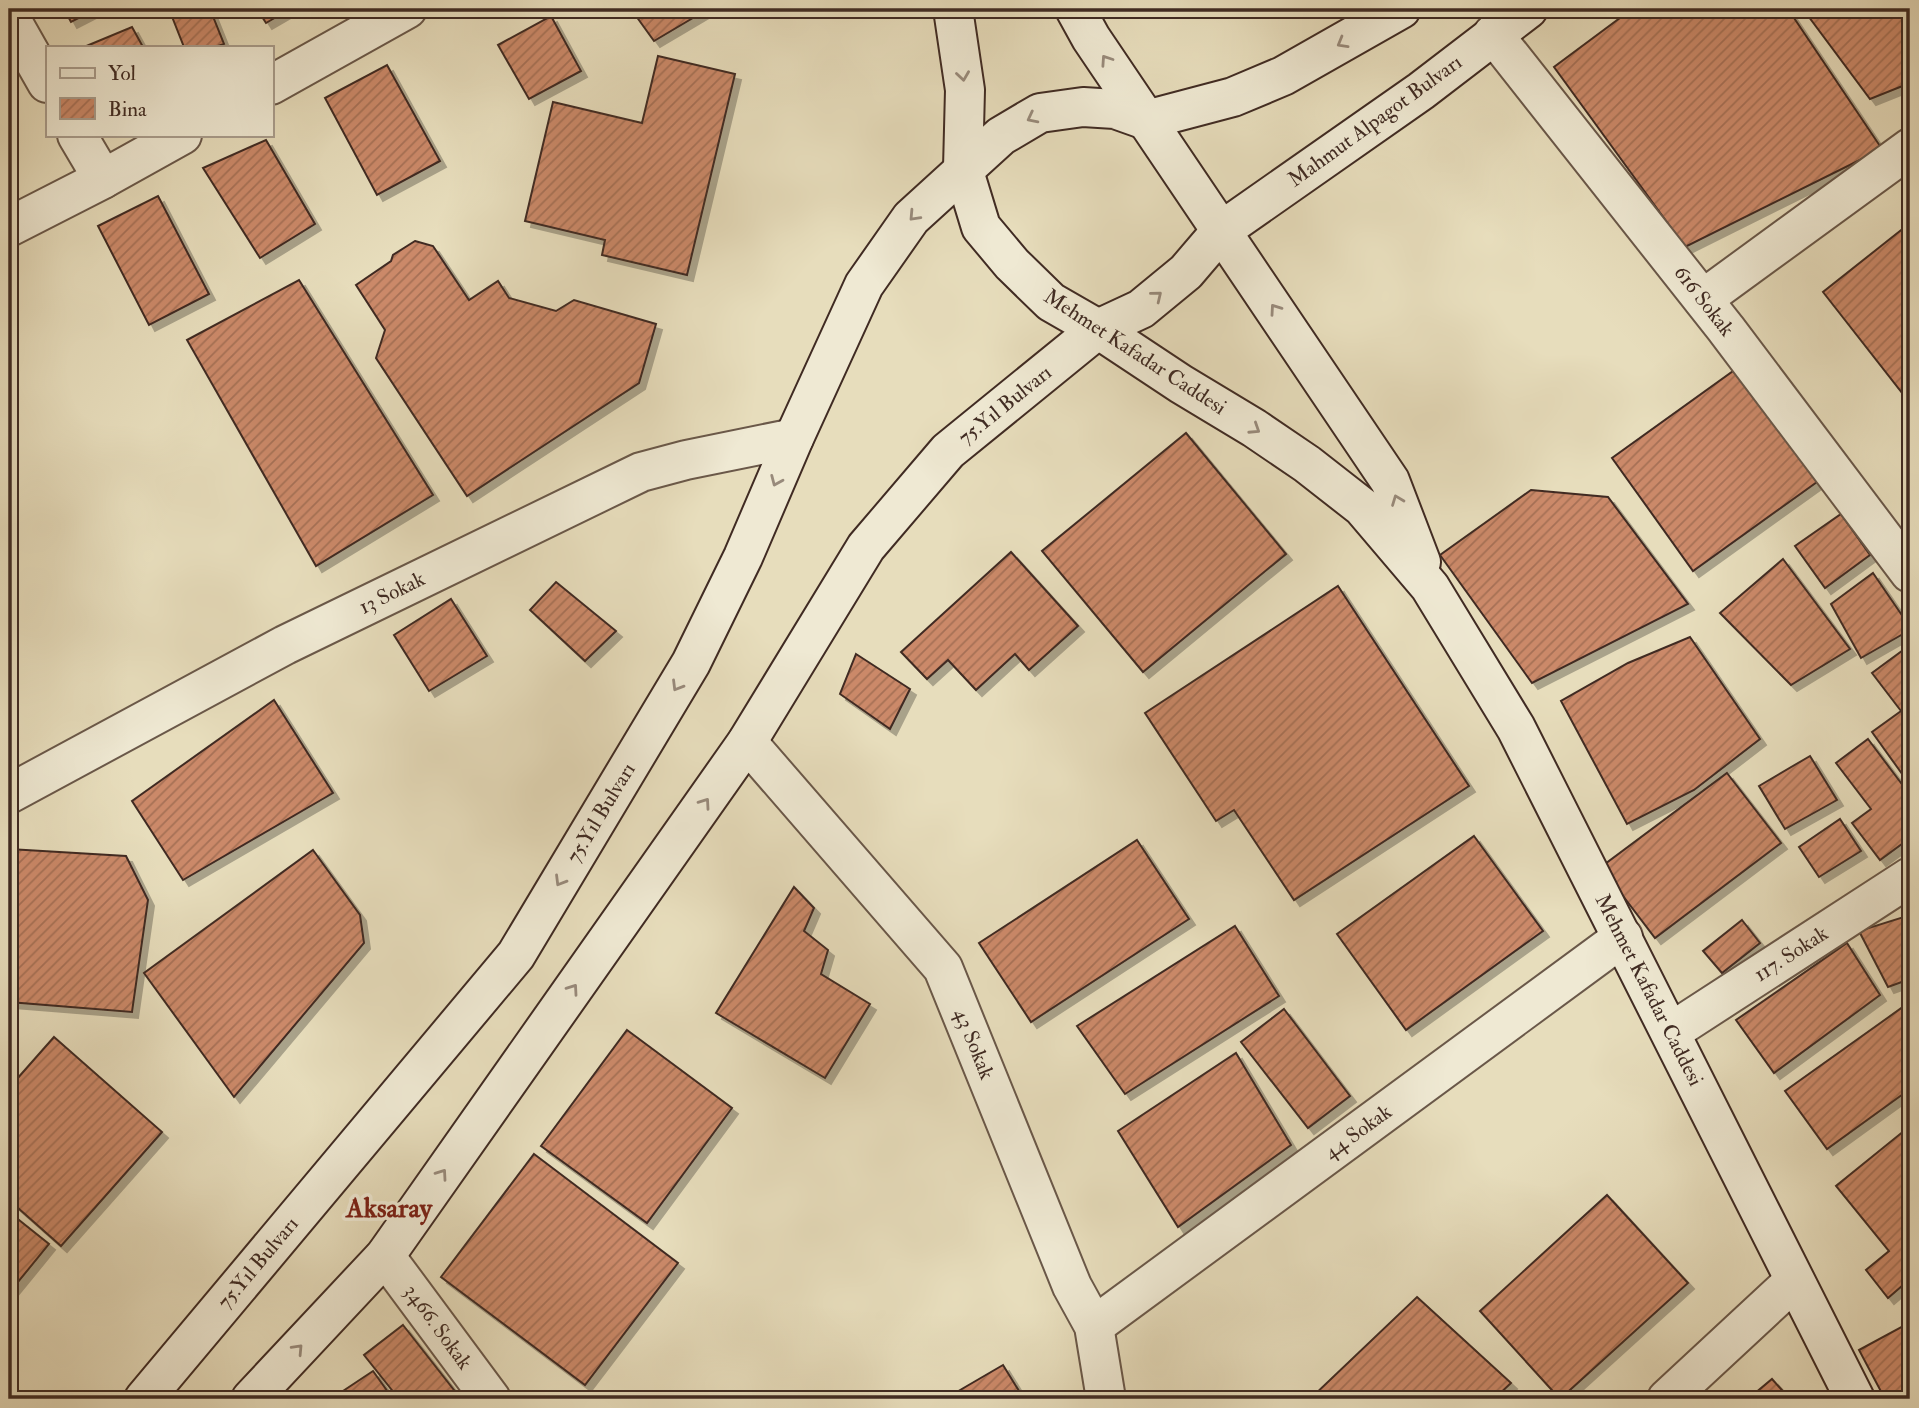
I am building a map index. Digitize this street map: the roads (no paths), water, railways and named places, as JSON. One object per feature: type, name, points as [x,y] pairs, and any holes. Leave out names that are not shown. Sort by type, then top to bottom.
[{"type":"main road","points":[[273,84],[407,9]]},
{"type":"main road","name":"Mehmet Kafadar Caddesi","points":[[953,9],[965,90],[963,168],[981,228],[1012,264],[1051,302],[1254,428],[1307,464],[1362,507],[1430,587],[1516,728],[1855,1399]]},
{"type":"main road","name":"Mehmet Kafadar Caddesi","points":[[1075,9],[1091,38],[1390,481],[1430,587]]},
{"type":"main road","points":[[963,168],[1001,136],[1040,113],[1083,107],[1115,109],[1146,120],[1233,97],[1283,76],[1401,9]]},
{"type":"main road","name":"Mahmut Alpagot Bulvarı","points":[[1221,231],[1421,90],[1528,9]]},
{"type":"main road","points":[[9,16],[46,81]]},
{"type":"main road","name":"616 Sokak","points":[[1493,34],[1703,299],[1910,573]]},
{"type":"main road","points":[[78,136],[103,179]]},
{"type":"main road","points":[[9,227],[180,136]]},
{"type":"main road","points":[[1703,299],[1910,148]]},
{"type":"main road","name":"75.Yıl Bulvarı","points":[[144,1399],[516,955],[691,663],[743,557],[864,285],[911,218],[963,168]]},
{"type":"main road","points":[[1098,330],[1141,309],[1186,272],[1221,231]]},
{"type":"main road","name":"75.Yıl Bulvarı","points":[[251,1399],[385,1255],[747,742],[866,547],[948,451],[1098,330]]},
{"type":"main road","name":"13 Sokak","points":[[9,794],[285,645],[641,472],[794,438]]},
{"type":"main road","name":"43 Sokak","points":[[747,742],[943,968],[1072,1286],[1094,1326],[1106,1399]]},
{"type":"main road","name":"117. Sokak","points":[[1671,1032],[1910,877]]},
{"type":"main road","name":"44 Sokak","points":[[1094,1326],[1623,937]]},
{"type":"main road","name":"3466. Sokak","points":[[385,1255],[491,1399]]},
{"type":"main road","points":[[1667,1399],[1794,1281]]},
{"type":"district","name":"Aksaray","points":[[389,1208]]}]
